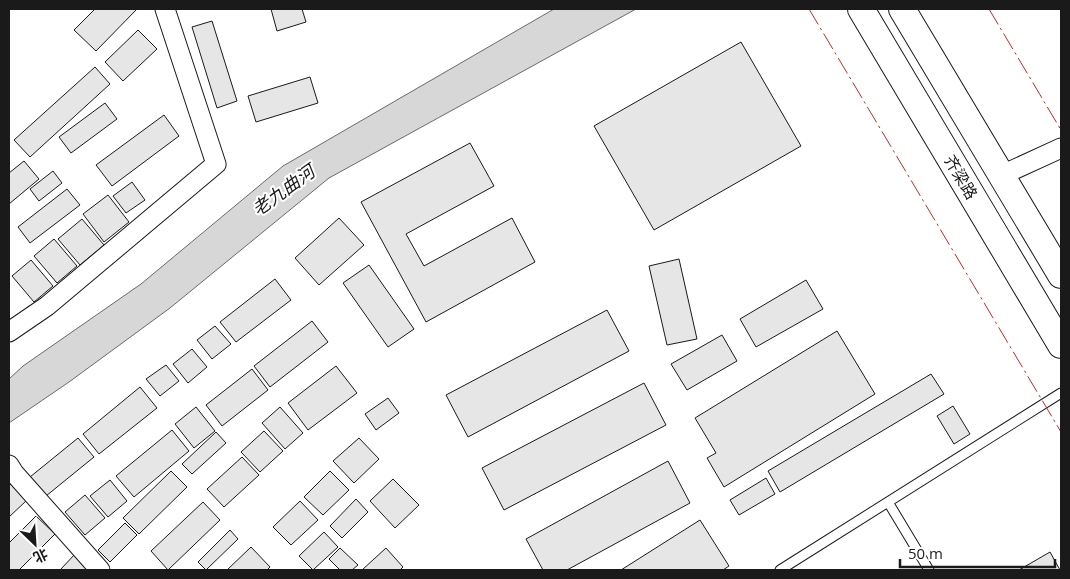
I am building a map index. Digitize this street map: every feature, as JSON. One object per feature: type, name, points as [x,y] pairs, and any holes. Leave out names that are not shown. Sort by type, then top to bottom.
[{"type":"main road","name":"齐梁路","points":[[861,9],[1061,345]]},
{"type":"main road","points":[[902,9],[1061,275]]},
{"type":"street","points":[[9,332],[47,306],[216,164],[165,9]]},
{"type":"street","points":[[1002,175],[1061,148]]},
{"type":"street","points":[[9,465],[14,474],[100,570]]},
{"type":"lane","points":[[780,570],[1061,393]]},
{"type":"lane","points":[[888,502],[929,570]]},
{"type":"water","name":"老九曲河","points":[[554,9],[636,9],[329,178],[170,308],[69,382],[9,423],[9,379],[23,366],[141,284],[283,166]]},
{"type":"building","points":[[95,9],[137,9],[96,51],[74,30]]},
{"type":"building","points":[[271,9],[302,9],[306,22],[277,31]]},
{"type":"building","points":[[212,21],[237,101],[217,108],[192,27]]},
{"type":"building","points":[[138,30],[157,49],[123,81],[105,62]]},
{"type":"building","points":[[741,42],[801,146],[654,230],[594,126]]},
{"type":"building","points":[[95,67],[110,84],[30,157],[14,140]]},
{"type":"building","points":[[310,77],[318,103],[256,122],[248,96]]},
{"type":"building","points":[[105,103],[117,119],[71,153],[59,137]]},
{"type":"building","points":[[164,115],[179,136],[112,186],[96,165]]},
{"type":"building","points":[[470,143],[494,186],[406,234],[424,266],[512,218],[535,262],[426,322],[361,202]]},
{"type":"building","points":[[24,161],[39,179],[9,204],[9,173]]},
{"type":"building","points":[[53,171],[62,183],[39,201],[30,189]]},
{"type":"building","points":[[132,182],[145,200],[126,213],[113,196]]},
{"type":"building","points":[[67,189],[80,205],[30,243],[18,227]]},
{"type":"building","points":[[108,195],[129,222],[104,242],[83,214]]},
{"type":"building","points":[[339,218],[364,245],[319,285],[295,258]]},
{"type":"building","points":[[82,219],[104,245],[80,265],[58,239]]},
{"type":"building","points":[[54,239],[77,266],[57,283],[34,256]]},
{"type":"building","points":[[679,259],[697,339],[667,345],[649,266]]},
{"type":"building","points":[[31,260],[53,286],[34,302],[12,276]]},
{"type":"building","points":[[369,265],[414,329],[388,347],[343,283]]},
{"type":"building","points":[[275,279],[291,300],[236,342],[220,322]]},
{"type":"building","points":[[806,280],[823,309],[756,347],[740,319]]},
{"type":"building","points":[[607,310],[629,351],[468,437],[446,395]]},
{"type":"building","points":[[312,321],[328,342],[270,387],[254,366]]},
{"type":"building","points":[[215,326],[231,344],[212,359],[197,340]]},
{"type":"building","points":[[837,331],[875,394],[724,487],[707,458],[716,453],[695,418]]},
{"type":"building","points":[[722,335],[737,361],[687,390],[671,364]]},
{"type":"building","points":[[192,349],[207,367],[188,383],[173,364]]},
{"type":"building","points":[[166,365],[179,381],[160,396],[146,379]]},
{"type":"building","points":[[336,366],[357,393],[308,430],[288,403]]},
{"type":"building","points":[[252,369],[268,390],[222,426],[206,405]]},
{"type":"building","points":[[931,374],[944,394],[780,492],[768,471]]},
{"type":"building","points":[[644,383],[666,425],[504,510],[482,468]]},
{"type":"building","points":[[140,387],[157,408],[99,454],[83,434]]},
{"type":"building","points":[[388,398],[399,413],[376,430],[365,414]]},
{"type":"building","points":[[953,406],[970,434],[954,444],[937,416]]},
{"type":"building","points":[[196,407],[215,431],[194,448],[175,424]]},
{"type":"building","points":[[280,407],[303,433],[285,449],[262,423]]},
{"type":"building","points":[[172,430],[189,451],[134,497],[116,476]]},
{"type":"building","points":[[264,431],[283,451],[260,472],[241,452]]},
{"type":"building","points":[[216,432],[226,443],[192,474],[182,464]]},
{"type":"building","points":[[78,438],[94,457],[46,496],[30,477]]},
{"type":"building","points":[[359,438],[379,459],[354,483],[333,461]]},
{"type":"building","points":[[242,457],[259,475],[224,507],[207,489]]},
{"type":"building","points":[[668,461],[690,503],[567,570],[543,570],[526,539]]},
{"type":"building","points":[[171,471],[187,487],[139,534],[123,518]]},
{"type":"building","points":[[330,471],[349,490],[323,515],[304,497]]},
{"type":"building","points":[[766,478],[775,494],[739,515],[730,500]]},
{"type":"building","points":[[393,479],[419,505],[395,528],[370,501]]},
{"type":"building","points":[[110,480],[127,501],[108,517],[90,496]]},
{"type":"building","points":[[11,484],[26,501],[9,517],[9,486]]},
{"type":"building","points":[[85,495],[105,518],[85,535],[65,512]]},
{"type":"building","points":[[356,499],[368,512],[342,538],[330,526]]},
{"type":"building","points":[[300,501],[318,520],[291,545],[273,527]]},
{"type":"building","points":[[203,502],[220,520],[168,570],[151,551]]},
{"type":"building","points":[[36,516],[55,534],[19,570],[9,570],[9,543]]},
{"type":"building","points":[[700,520],[729,566],[723,570],[621,570]]},
{"type":"building","points":[[125,523],[137,535],[110,562],[98,550]]},
{"type":"building","points":[[230,530],[238,539],[206,570],[198,562]]},
{"type":"building","points":[[324,532],[338,547],[313,570],[299,556]]},
{"type":"building","points":[[251,547],[270,567],[267,570],[227,570]]},
{"type":"building","points":[[340,548],[358,565],[352,570],[340,570],[329,559]]},
{"type":"building","points":[[386,548],[403,567],[400,570],[362,570]]},
{"type":"building","points":[[1050,552],[1060,570],[1019,570]]},
{"type":"building","points":[[76,553],[93,570],[60,570]]},
{"type":"power","points":[[809,9],[1061,432]]},
{"type":"power","points":[[989,9],[1061,130]]}]
